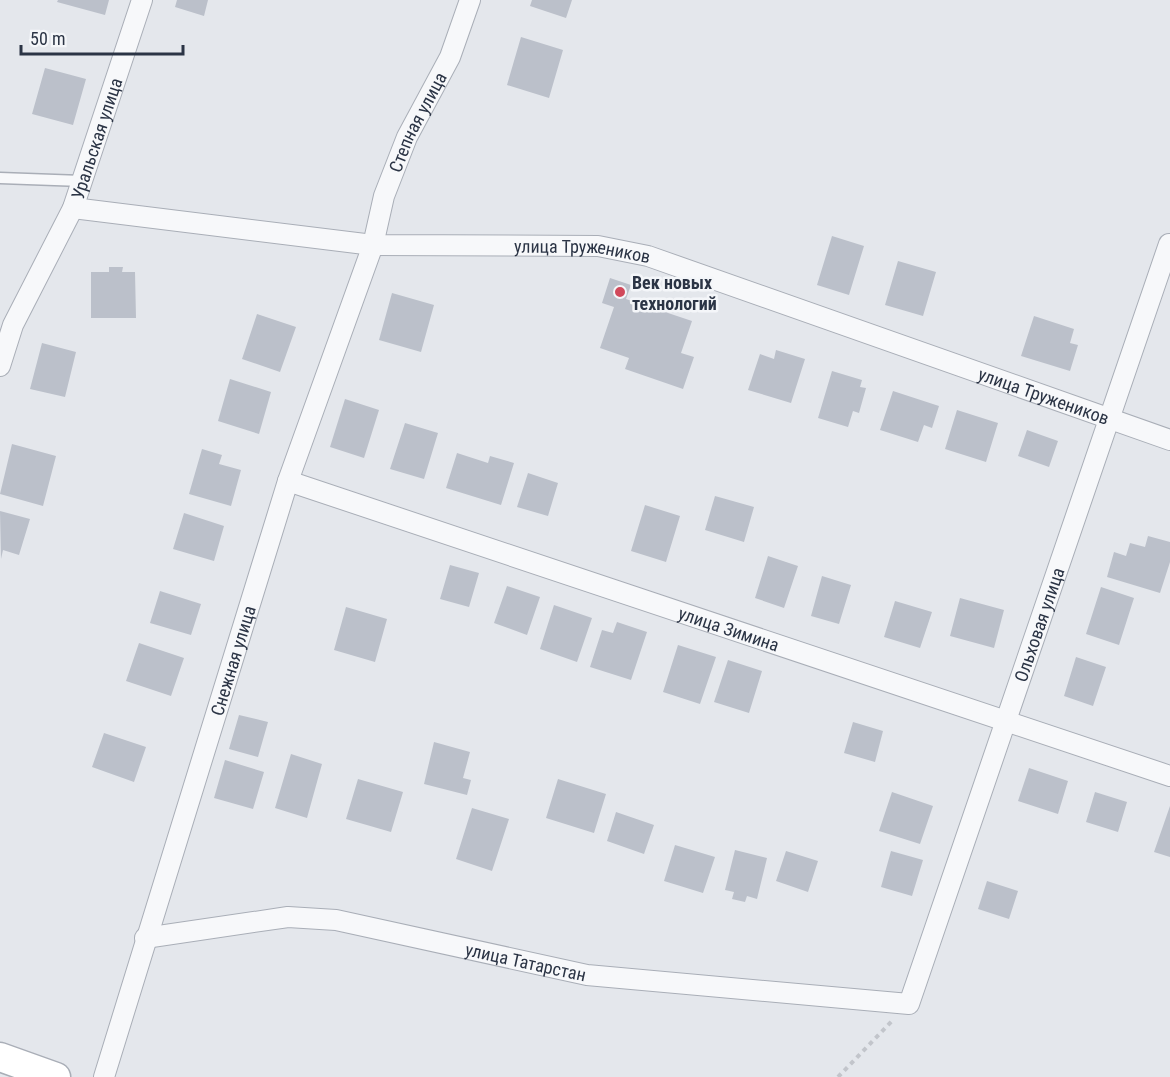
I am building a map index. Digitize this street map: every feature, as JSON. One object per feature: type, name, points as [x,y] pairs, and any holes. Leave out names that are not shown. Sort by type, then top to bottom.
[{"type":"street","name":"Уральская улица","points":[[0,366],[13,325],[73,208],[142,0]]},
{"type":"street","name":"Степная улица","points":[[373,245],[384,196],[396,162],[450,57],[470,0]]},
{"type":"street","name":"улица Тружеников","points":[[73,208],[373,245],[598,246],[621,249],[648,256],[1170,440]]},
{"type":"street","name":"Ольховая улица","points":[[909,1004],[1169,244]]},
{"type":"street","name":"Снежная улица","points":[[104,1077],[145,938],[288,481],[373,245]]},
{"type":"street","name":"улица Зимина","points":[[288,481],[1170,776]]},
{"type":"street","name":"улица Татарстан","points":[[145,938],[288,917],[311,917],[336,920],[587,975],[909,1004]]},
{"type":"street","points":[[0,1057],[56,1077]]},
{"type":"lane","points":[[0,178],[82,181]]},
{"type":"path","points":[[838,1077],[909,1004]]},
{"type":"building","points":[[58,0],[109,0],[105,15],[57,2]]},
{"type":"building","points":[[177,0],[208,0],[204,16],[175,7]]},
{"type":"building","points":[[532,0],[572,0],[566,18],[530,6]]},
{"type":"building","points":[[521,37],[563,50],[549,98],[507,85]]},
{"type":"building","points":[[45,68],[86,79],[73,125],[32,114]]},
{"type":"building","points":[[832,236],[864,246],[849,295],[817,285]]},
{"type":"building","points":[[898,261],[936,272],[923,316],[885,305]]},
{"type":"building","points":[[109,267],[123,267],[122,272],[135,272],[136,318],[91,318],[91,272],[109,272]]},
{"type":"building","points":[[610,278],[631,285],[626,299],[692,321],[681,353],[694,357],[683,389],[625,369],[629,358],[600,348],[614,307],[602,303]]},
{"type":"building","points":[[392,293],[434,305],[421,352],[379,340]]},
{"type":"building","points":[[257,314],[296,327],[280,372],[242,359]]},
{"type":"building","points":[[1034,316],[1074,329],[1070,343],[1078,345],[1070,371],[1021,356]]},
{"type":"building","points":[[42,343],[76,352],[65,397],[30,389]]},
{"type":"building","points":[[776,350],[805,359],[791,403],[748,390],[760,354],[774,359]]},
{"type":"building","points":[[832,371],[862,380],[860,387],[866,388],[859,413],[853,411],[848,427],[818,418]]},
{"type":"building","points":[[230,379],[271,392],[259,434],[218,421]]},
{"type":"building","points":[[893,391],[939,406],[932,428],[924,425],[918,442],[880,430]]},
{"type":"building","points":[[345,399],[379,410],[364,458],[330,447]]},
{"type":"building","points":[[957,410],[998,423],[986,462],[945,449]]},
{"type":"building","points":[[405,423],[438,433],[424,479],[390,469]]},
{"type":"building","points":[[1027,430],[1058,441],[1049,467],[1018,456]]},
{"type":"building","points":[[12,444],[56,456],[43,506],[0,494]]},
{"type":"building","points":[[202,449],[222,455],[219,464],[241,470],[231,506],[189,494]]},
{"type":"building","points":[[457,453],[488,463],[490,456],[514,463],[501,505],[446,488]]},
{"type":"building","points":[[528,473],[558,483],[548,516],[517,507]]},
{"type":"building","points":[[715,496],[754,507],[744,542],[705,530]]},
{"type":"building","points":[[645,505],[680,516],[666,562],[631,551]]},
{"type":"building","points":[[0,511],[30,519],[19,555],[3,550],[1,559]]},
{"type":"building","points":[[184,513],[224,526],[214,561],[173,549]]},
{"type":"building","points":[[1148,536],[1170,542],[1170,562],[1160,593],[1107,577],[1114,552],[1126,556],[1130,543],[1145,547]]},
{"type":"building","points":[[768,556],[798,566],[784,608],[755,598]]},
{"type":"building","points":[[450,565],[479,573],[469,607],[440,599]]},
{"type":"building","points":[[822,576],[851,585],[839,624],[811,616]]},
{"type":"building","points":[[507,586],[540,597],[527,635],[494,623]]},
{"type":"building","points":[[1101,587],[1134,598],[1119,645],[1086,634]]},
{"type":"building","points":[[160,591],[201,604],[191,635],[150,623]]},
{"type":"building","points":[[960,598],[1004,610],[994,648],[950,636]]},
{"type":"building","points":[[895,601],[932,612],[920,648],[884,637]]},
{"type":"building","points":[[554,605],[592,618],[577,662],[540,649]]},
{"type":"building","points":[[346,607],[387,619],[375,662],[334,650]]},
{"type":"building","points":[[617,622],[647,632],[631,680],[590,667],[602,630],[613,633]]},
{"type":"building","points":[[139,643],[184,658],[171,696],[126,681]]},
{"type":"building","points":[[678,645],[716,657],[700,704],[663,692]]},
{"type":"building","points":[[1076,657],[1106,667],[1093,706],[1064,696]]},
{"type":"building","points":[[728,660],[762,671],[749,713],[714,702]]},
{"type":"building","points":[[239,715],[268,722],[258,757],[229,749]]},
{"type":"building","points":[[853,722],[883,731],[875,762],[844,753]]},
{"type":"building","points":[[104,733],[146,747],[134,782],[92,767]]},
{"type":"building","points":[[434,742],[470,752],[463,778],[471,780],[467,795],[424,784]]},
{"type":"building","points":[[291,754],[322,764],[307,818],[275,808]]},
{"type":"building","points":[[225,760],[264,772],[253,809],[214,798]]},
{"type":"building","points":[[1029,768],[1068,781],[1058,814],[1018,801]]},
{"type":"building","points":[[358,779],[403,792],[391,832],[346,819]]},
{"type":"building","points":[[558,779],[606,794],[594,833],[546,818]]},
{"type":"building","points":[[892,792],[933,806],[920,844],[879,831]]},
{"type":"building","points":[[1095,792],[1127,802],[1118,832],[1086,822]]},
{"type":"building","points":[[1170,806],[1170,857],[1154,852]]},
{"type":"building","points":[[472,808],[509,819],[492,871],[456,859]]},
{"type":"building","points":[[616,812],[654,825],[644,854],[607,841]]},
{"type":"building","points":[[675,845],[715,857],[703,893],[664,881]]},
{"type":"building","points":[[735,850],[767,858],[757,899],[747,896],[745,902],[732,899],[734,892],[725,890]]},
{"type":"building","points":[[786,851],[818,861],[808,892],[776,881]]},
{"type":"building","points":[[891,851],[923,860],[912,896],[881,887]]},
{"type":"building","points":[[987,881],[1018,891],[1009,919],[978,909]]},
{"type":"place","name":"Век новых технологий","points":[[620,292]]}]
